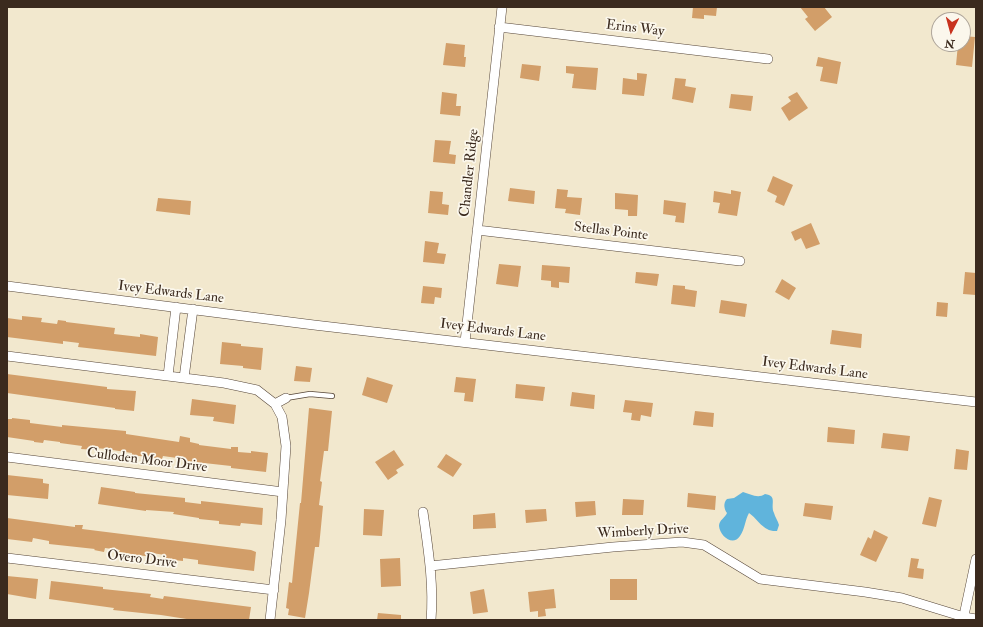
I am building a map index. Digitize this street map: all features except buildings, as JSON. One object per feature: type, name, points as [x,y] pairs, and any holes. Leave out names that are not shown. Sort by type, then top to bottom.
[{"type":"street","name":"Chandler Ridge","points":[[465,342],[502,7]]},
{"type":"street","name":"Erins Way","points":[[499,27],[768,59]]},
{"type":"street","name":"Stellas Pointe","points":[[477,230],[740,261]]},
{"type":"street","name":"Ivey Edwards Lane","points":[[7,286],[976,402]]},
{"type":"street","points":[[168,376],[176,307]]},
{"type":"street","points":[[184,378],[193,309]]},
{"type":"street","points":[[7,356],[224,383],[257,390],[275,404],[282,417],[286,446],[274,590],[270,620]]},
{"type":"street","points":[[275,404],[286,398]]},
{"type":"street","name":"Culloden Moor Drive","points":[[7,457],[283,492]]},
{"type":"street","points":[[423,512],[430,566],[432,593],[431,620]]},
{"type":"street","name":"Wimberly Drive","points":[[430,566],[613,547],[682,542],[704,545],[760,579],[902,598],[963,619],[976,619]]},
{"type":"street","name":"Overo Drive","points":[[7,558],[274,590]]},
{"type":"street","points":[[963,619],[976,559]]},
{"type":"lane","points":[[286,398],[310,394],[332,396]]},
{"type":"water","points":[[743,492],[757,496],[765,494],[769,495],[773,499],[773,510],[779,525],[777,531],[772,531],[764,527],[749,513],[742,533],[737,539],[731,540],[724,536],[719,526],[720,522],[727,513],[724,504],[727,499],[734,498]]}]
